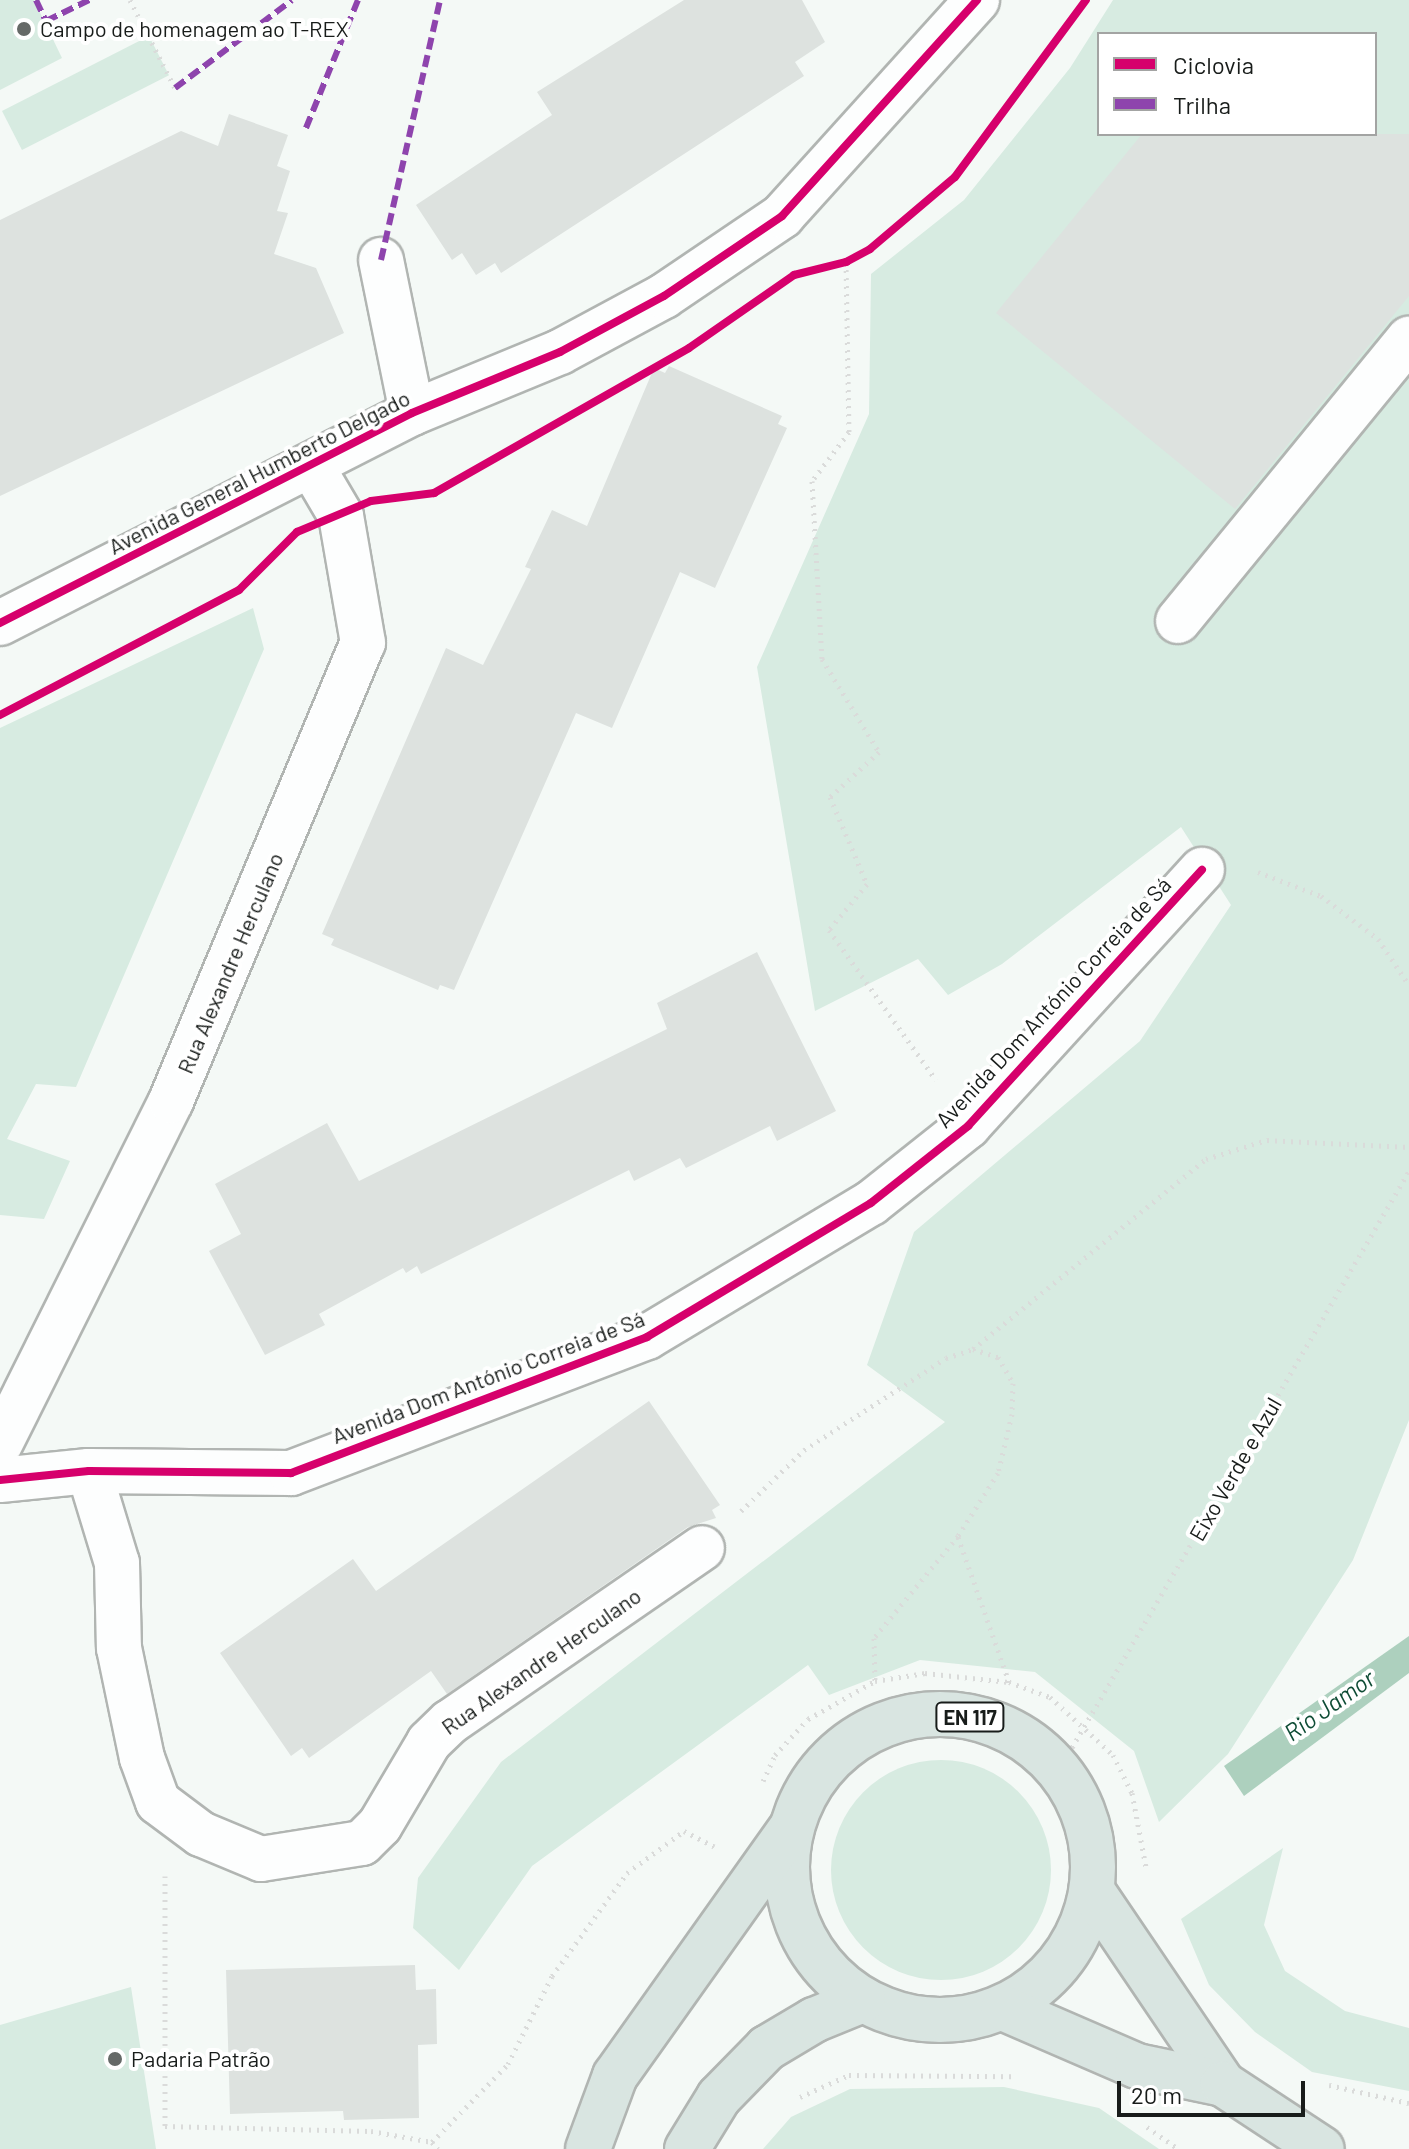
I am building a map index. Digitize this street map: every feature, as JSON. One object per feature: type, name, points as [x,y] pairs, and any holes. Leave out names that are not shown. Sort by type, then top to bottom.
[{"type":"main road","name":"EN 117","points":[[588,2149],[615,2076],[789,1831],[824,1764],[887,1721],[954,1712],[1017,1732],[1060,1768],[1090,1826],[1093,1892],[1077,1940],[1053,1970],[1003,2008],[956,2021],[908,2018],[863,2000],[824,1969],[797,1928],[785,1880],[789,1831]]},
{"type":"main road","points":[[1093,1892],[1223,2084]]},
{"type":"main road","points":[[687,2149],[719,2097],[767,2048],[814,2020],[863,2000]]},
{"type":"main road","points":[[1003,2008],[1137,2066],[1223,2084],[1322,2149]]},
{"type":"street","name":"Avenida General Humberto Delgado","points":[[0,623],[412,413],[560,352],[664,296],[782,216],[977,0]]},
{"type":"street","points":[[381,260],[412,413]]},
{"type":"street","points":[[1178,621],[1409,339]]},
{"type":"street","name":"Rua Alexandre Herculano","points":[[0,1444],[171,1101],[363,643],[341,516],[311,465]]},
{"type":"street","name":"Avenida Dom António Correia de Sá","points":[[0,1480],[89,1471],[291,1473],[647,1337],[871,1203],[968,1126],[1202,870]]},
{"type":"street","points":[[89,1471],[117,1563],[119,1648],[142,1758],[158,1802]]},
{"type":"street","name":"Rua Alexandre Herculano","points":[[158,1802],[201,1834],[261,1859],[362,1843],[380,1825],[429,1742],[450,1722],[702,1548]]},
{"type":"path","points":[[130,0],[175,88]]},
{"type":"path","points":[[833,265],[858,256]]},
{"type":"path","points":[[846,262],[849,432],[812,481],[822,659],[879,752],[830,797],[867,884],[829,930],[968,1126]]},
{"type":"path","points":[[1202,870],[1255,871],[1321,896],[1378,939],[1409,985]]},
{"type":"path","points":[[702,1548],[804,1450],[946,1358],[973,1349],[1206,1159],[1267,1140],[1409,1147]]},
{"type":"path","points":[[875,1681],[874,1638],[958,1536],[998,1473],[1012,1414],[1013,1383],[998,1357],[973,1349]]},
{"type":"path","points":[[958,1536],[1009,1682]]},
{"type":"path","points":[[158,1802],[165,1861],[165,2126],[371,2131],[432,2142],[438,2149]]},
{"type":"path","points":[[432,2142],[508,2064],[552,1976],[627,1873],[684,1831],[708,1843]]},
{"type":"path","points":[[785,2104],[849,2075],[1019,2078]]},
{"type":"path","points":[[1141,2123],[1179,2149]]},
{"type":"shaded area","name":"Campo de homenagem ao T-REX","points":[[0,0],[34,0],[62,58],[0,90]]},
{"type":"shaded area","points":[[1113,0],[1409,0],[1409,1420],[1353,1560],[1228,1754],[1159,1822],[1134,1751],[1035,1672],[920,1660],[829,1695],[808,1665],[532,1866],[459,1970],[413,1928],[418,1878],[501,1762],[945,1422],[867,1365],[914,1232],[1140,1041],[1231,905],[1181,827],[1002,964],[948,995],[918,959],[815,1011],[757,667],[869,414],[871,274],[964,200],[1070,68]]},
{"type":"shaded area","points":[[149,36],[169,75],[22,150],[2,111]]},
{"type":"shaded area","points":[[253,608],[264,649],[76,1087],[36,1084],[7,1139],[70,1161],[44,1219],[0,1215],[0,728]]},
{"type":"shaded area","points":[[941,1760],[962,1762],[983,1769],[1019,1792],[1042,1828],[1049,1849],[1049,1891],[1042,1912],[1019,1948],[983,1971],[962,1978],[941,1980],[920,1978],[899,1971],[863,1948],[840,1912],[833,1891],[831,1870],[833,1849],[840,1828],[863,1792],[899,1769],[920,1762]]},
{"type":"shaded area","points":[[1283,1848],[1264,1925],[1285,1971],[1345,2011],[1409,2028],[1409,2091],[1312,2072],[1255,2032],[1209,1985],[1181,1919]]},
{"type":"shaded area","points":[[131,1987],[156,2149],[0,2149],[0,2025]]},
{"type":"shaded area","points":[[1004,2087],[1099,2108],[1159,2149],[763,2149],[791,2117],[850,2089]]},
{"type":"water","name":"Rio Jamor","points":[[1409,1636],[1409,1673],[1244,1796],[1224,1766]]},
{"type":"building","points":[[684,0],[802,0],[825,42],[795,62],[804,76],[501,273],[495,263],[476,275],[462,253],[452,260],[416,205],[552,115],[537,92]]},
{"type":"building","points":[[229,114],[288,135],[277,166],[290,171],[277,211],[288,213],[274,254],[316,268],[344,333],[0,496],[0,220],[181,131],[218,146]]},
{"type":"building","points":[[1409,134],[1409,296],[1235,509],[996,313],[1140,136]]},
{"type":"building","points":[[669,366],[782,416],[778,424],[787,428],[715,588],[680,572],[612,728],[576,713],[454,990],[440,985],[438,990],[331,945],[334,939],[322,934],[446,648],[483,665],[531,569],[525,567],[552,510],[587,526],[654,368],[665,373]]},
{"type":"building","points":[[757,952],[836,1111],[777,1141],[770,1126],[686,1168],[680,1158],[634,1181],[629,1170],[421,1274],[417,1266],[406,1273],[403,1268],[319,1314],[325,1325],[265,1355],[209,1251],[241,1234],[215,1184],[327,1123],[359,1181],[667,1029],[657,1003]]},
{"type":"building","points":[[649,1401],[720,1505],[712,1510],[716,1518],[688,1527],[447,1694],[431,1671],[309,1758],[302,1748],[291,1756],[220,1653],[353,1559],[376,1591]]},
{"type":"building","points":[[415,1965],[416,1990],[436,1989],[437,2044],[418,2045],[419,2118],[344,2120],[343,2111],[230,2114],[226,1970]]},
{"type":"marked path","points":[[36,0],[46,21],[89,0]]},
{"type":"marked path","points":[[175,88],[292,0]]},
{"type":"marked path","points":[[306,128],[358,0]]},
{"type":"marked path","points":[[381,260],[440,0]]},
{"type":"cycle path","points":[[0,623],[412,413],[560,352],[664,296],[782,216],[977,0]]},
{"type":"cycle path","points":[[0,715],[239,590],[297,532],[371,501],[434,493],[689,348],[794,275],[846,262],[870,249],[955,177],[1086,0]]},
{"type":"cycle path","points":[[0,1480],[89,1471],[291,1473],[647,1337],[871,1203],[968,1126],[1202,870]]},
{"type":"place","name":"Campo de homenagem ao T-REX","points":[[24,29]]},
{"type":"place","name":"Padaria Patrão","points":[[115,2059]]}]
